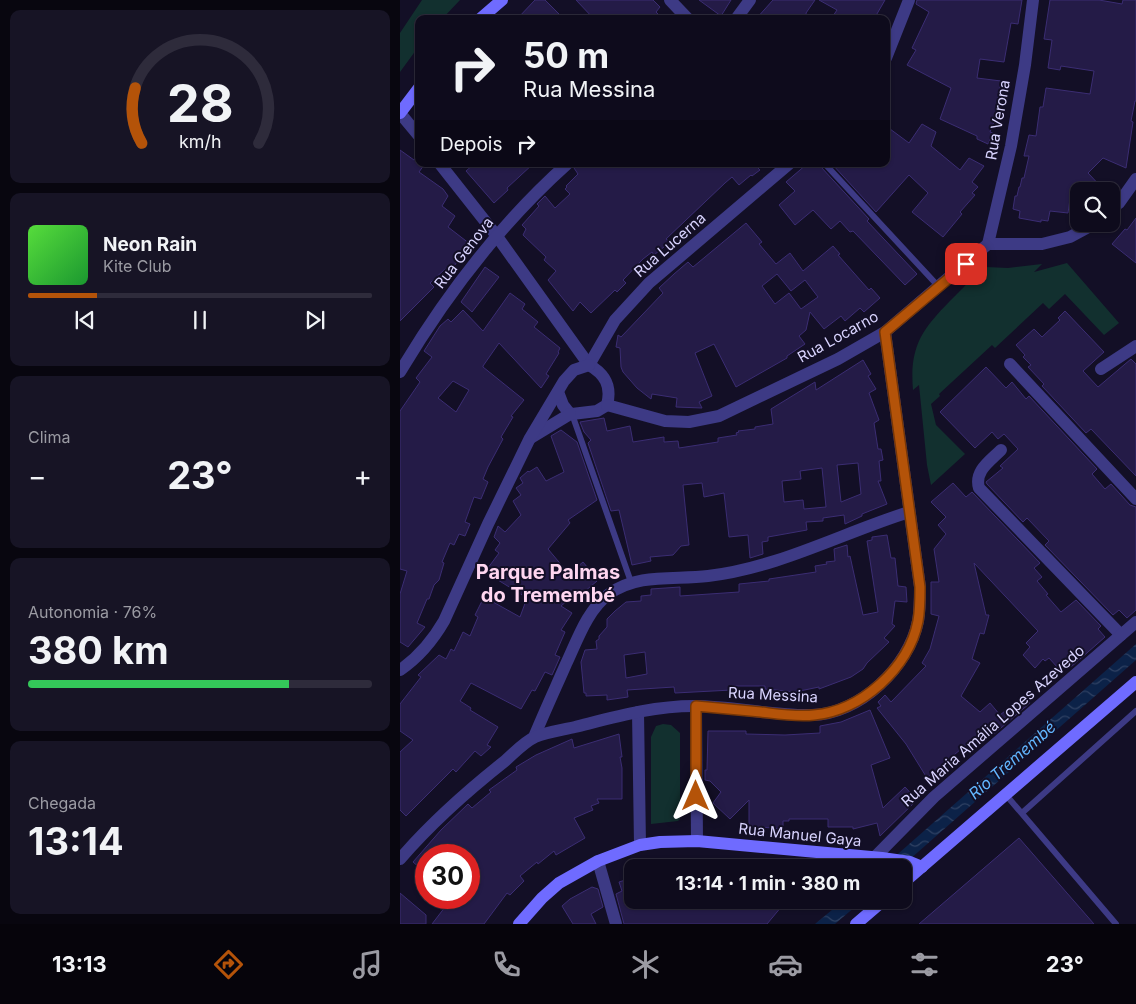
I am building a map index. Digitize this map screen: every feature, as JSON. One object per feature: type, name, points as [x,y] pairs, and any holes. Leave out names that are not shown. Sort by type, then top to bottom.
[{"type":"street","points":[[485,15],[502,0]]},
{"type":"street","points":[[670,0],[684,15]]},
{"type":"street","points":[[739,15],[750,0]]},
{"type":"street","points":[[890,48],[909,0]]},
{"type":"street","name":"Rua Verona","points":[[988,244],[1011,146],[1025,66],[1033,0]]},
{"type":"street","points":[[415,93],[400,113],[415,131]]},
{"type":"street","points":[[442,167],[496,235],[589,365],[601,372],[607,383],[609,397],[607,405],[597,411],[571,414],[530,438]]},
{"type":"street","name":"Rua Genova","points":[[400,372],[426,328],[496,235],[563,167]]},
{"type":"street","name":"Rua Lucerna","points":[[589,365],[615,320],[649,283],[785,167]]},
{"type":"street","points":[[1120,202],[1136,179]]},
{"type":"street","points":[[988,244],[1042,244],[1070,238],[1080,232]]},
{"type":"street","name":"Rua Locarno","points":[[607,405],[665,421],[689,422],[719,416],[838,359],[885,332],[988,244]]},
{"type":"street","name":"Rua Messina","points":[[400,859],[426,829],[478,782],[534,737],[659,708],[696,706],[781,714],[814,715],[834,711],[854,703],[870,694],[892,672],[907,649],[918,622],[920,587],[885,332]]},
{"type":"street","points":[[1101,369],[1136,346]]},
{"type":"street","points":[[1010,364],[1136,498]]},
{"type":"street","points":[[400,670],[422,651],[444,620],[530,438],[564,381],[574,370],[589,365]]},
{"type":"street","points":[[558,392],[563,405],[571,414]]},
{"type":"street","points":[[1001,450],[978,473],[977,482],[979,488],[1121,635]]},
{"type":"street","points":[[534,737],[580,633],[594,609],[608,594],[632,582],[666,578],[707,577],[742,571],[798,554],[874,523],[909,512]]},
{"type":"street","name":"Rua Maria Amália Lopes Azevedo","points":[[878,858],[934,797],[1136,622]]},
{"type":"street","points":[[912,870],[916,864],[1006,795],[1136,682]]},
{"type":"street","points":[[696,706],[696,841]]},
{"type":"street","points":[[638,712],[640,845]]},
{"type":"street","name":"Rua Manuel Gaya","points":[[519,924],[542,898],[559,883],[598,861],[640,845],[696,841],[878,858],[916,864]]},
{"type":"street","points":[[598,861],[616,924]]},
{"type":"street","points":[[856,924],[874,909]]},
{"type":"lane","points":[[827,167],[939,287]]},
{"type":"lane","points":[[571,414],[632,582]]},
{"type":"lane","points":[[1022,813],[1136,711]]},
{"type":"lane","points":[[1006,795],[1116,924]]},
{"type":"green space","points":[[422,0],[460,0],[446,15],[415,15],[415,51],[400,72],[400,33]]},
{"type":"green space","points":[[1067,263],[1119,323],[1104,335],[1065,294],[1049,309],[1043,303],[995,348],[992,345],[939,394],[940,396],[931,404],[936,425],[965,454],[931,485],[927,465],[919,385],[913,390],[912,374],[916,348],[927,327],[944,307],[986,267],[1008,268],[1042,264],[1034,272]]},
{"type":"green space","points":[[663,724],[671,725],[680,733],[680,819],[678,821],[651,824],[651,737],[656,726]]},
{"type":"water","name":"Rio Tremembé","points":[[1136,644],[1136,660],[910,859],[892,859]]},
{"type":"water","points":[[833,909],[852,909],[835,924],[815,924]]},
{"type":"building","points":[[535,0],[545,0],[560,15],[521,15]]},
{"type":"building","points":[[576,0],[653,0],[660,7],[656,12],[659,15],[590,15]]},
{"type":"building","points":[[699,0],[731,0],[722,15]]},
{"type":"building","points":[[773,0],[815,0],[806,15],[760,15]]},
{"type":"building","points":[[819,0],[885,0],[876,15],[834,15],[837,10]]},
{"type":"building","points":[[917,0],[1022,0],[1018,24],[1011,23],[1004,62],[980,59],[977,78],[1001,81],[994,122],[990,132],[993,133],[988,144],[977,139],[977,136],[940,119],[951,88],[907,65],[916,50],[912,48],[929,12],[916,4]]},
{"type":"building","points":[[1050,0],[1099,0],[1122,4],[1123,0],[1136,0],[1136,101],[1131,121],[1133,122],[1126,168],[1103,158],[1088,173],[1096,182],[1070,182],[1068,213],[1050,211],[1048,221],[1041,220],[1041,222],[1019,218],[1020,211],[1013,209],[1015,196],[1017,196],[1022,178],[1024,178],[1029,156],[1024,156],[1029,135],[1036,136],[1040,107],[1043,107],[1046,88],[1090,94],[1094,71],[1061,66],[1060,70],[1048,68],[1052,40],[1044,39]]},
{"type":"building","points":[[922,124],[936,132],[931,146],[960,170],[969,158],[984,166],[972,182],[978,187],[972,193],[975,195],[960,212],[962,214],[943,237],[912,212],[928,193],[909,175],[876,212],[835,167],[890,167],[890,129],[909,143]]},
{"type":"building","points":[[400,150],[414,160],[415,159],[415,167],[423,167],[419,172],[443,189],[448,196],[442,206],[455,216],[448,227],[470,244],[449,273],[445,269],[430,283],[434,287],[400,321]]},
{"type":"building","points":[[471,167],[530,167],[494,203],[466,171]]},
{"type":"building","points":[[759,167],[760,170],[739,185],[732,177],[666,239],[670,242],[654,255],[652,252],[643,259],[623,280],[626,283],[617,292],[615,290],[591,313],[580,302],[573,311],[548,280],[556,271],[544,260],[546,257],[523,235],[526,229],[522,225],[539,206],[537,204],[545,196],[555,208],[570,194],[565,189],[578,174],[574,168]]},
{"type":"building","points":[[804,167],[821,167],[869,219],[867,221],[917,274],[905,285],[853,231],[850,232],[840,221],[831,229],[813,210],[795,225],[779,205],[795,191],[786,182]]},
{"type":"building","points":[[1136,218],[1136,263],[1112,244],[1125,229],[1127,230]]},
{"type":"building","points":[[746,223],[762,242],[759,244],[776,264],[790,253],[803,271],[833,246],[840,254],[838,255],[869,290],[871,288],[880,298],[864,312],[860,308],[845,321],[841,316],[824,329],[810,312],[806,330],[799,336],[805,344],[787,356],[787,358],[736,387],[714,344],[695,353],[712,396],[699,402],[702,408],[676,407],[677,398],[652,394],[651,399],[637,388],[623,372],[620,348],[616,347],[618,335],[621,337],[663,293],[659,288],[688,262],[693,267]],"holes":[[[777,274],[791,291],[805,280],[818,297],[801,309],[789,293],[775,304],[762,286]]]},
{"type":"building","points":[[485,267],[499,277],[472,312],[461,302]]},
{"type":"building","points":[[510,293],[525,304],[522,309],[538,322],[534,327],[560,348],[559,353],[546,374],[549,376],[541,388],[499,343],[483,366],[524,400],[511,416],[513,417],[501,437],[503,439],[483,479],[488,482],[481,499],[474,497],[465,522],[470,524],[465,536],[459,534],[454,545],[450,543],[442,562],[444,563],[439,580],[434,585],[417,623],[425,627],[408,647],[400,642],[400,594],[407,571],[400,569],[400,411],[420,382],[416,378],[432,357],[424,351],[440,326],[448,319],[451,322],[463,310],[483,331]],"holes":[[[453,381],[469,390],[456,412],[438,398]]]},
{"type":"building","points":[[1065,311],[1104,352],[1083,371],[1098,387],[1131,359],[1136,364],[1136,476],[1091,429],[1086,433],[1042,386],[1044,384],[1028,367],[1031,365],[1023,357],[1025,355],[1016,345],[1034,329],[1042,337],[1060,320],[1058,318]]},
{"type":"building","points":[[863,360],[871,374],[868,376],[876,389],[869,393],[879,420],[874,423],[878,449],[881,449],[883,460],[879,461],[881,481],[878,481],[887,504],[862,514],[862,516],[845,524],[844,515],[823,518],[823,521],[806,522],[807,530],[768,537],[768,541],[762,542],[763,554],[750,558],[748,535],[729,537],[724,493],[704,497],[702,483],[683,485],[689,545],[681,546],[673,555],[650,557],[651,561],[632,565],[619,510],[611,511],[588,443],[591,440],[584,432],[580,422],[604,418],[607,431],[630,426],[633,442],[664,437],[664,442],[678,441],[679,448],[718,442],[718,438],[737,435],[738,431],[773,424],[771,409],[815,382],[816,390]],"holes":[[[858,463],[861,494],[841,502],[837,465]],[[822,468],[826,507],[804,509],[803,500],[784,502],[782,481],[801,479],[800,471]]]},
{"type":"building","points":[[986,367],[1006,388],[1012,382],[1026,399],[1029,396],[1097,469],[1092,474],[1105,489],[1111,484],[1130,505],[1136,507],[1136,610],[1127,618],[1119,610],[1113,615],[1045,545],[1049,541],[1027,518],[1023,522],[987,484],[986,482],[1003,468],[1000,466],[1018,449],[1004,434],[998,439],[992,432],[975,448],[940,412]]},
{"type":"building","points":[[561,430],[577,442],[597,500],[568,520],[570,523],[548,549],[569,574],[583,562],[597,581],[584,592],[581,589],[561,606],[572,613],[561,630],[565,632],[555,655],[560,657],[552,675],[545,672],[535,691],[532,690],[521,709],[471,683],[460,701],[471,708],[470,710],[498,727],[487,745],[491,747],[481,756],[475,751],[456,772],[453,769],[406,816],[400,810],[400,752],[413,740],[400,731],[400,704],[421,677],[418,675],[439,655],[446,659],[451,649],[454,651],[463,632],[470,636],[478,617],[475,615],[484,597],[520,617],[527,598],[485,572],[499,553],[495,550],[500,543],[494,537],[498,526],[505,532],[521,515],[513,501],[521,495],[516,488],[523,483],[520,478],[528,471],[537,467],[546,481],[564,472],[551,436]]},
{"type":"building","points":[[953,483],[966,497],[972,492],[1040,563],[1034,568],[1042,577],[1037,581],[1061,612],[1076,600],[1101,626],[1098,629],[1105,637],[1071,667],[1066,660],[1058,668],[1049,658],[1045,661],[1043,659],[1035,668],[1023,655],[1030,647],[1026,643],[1038,631],[974,563],[986,615],[989,615],[984,634],[980,633],[972,659],[980,663],[961,696],[980,712],[990,703],[1000,715],[1024,696],[1030,703],[994,734],[988,726],[927,778],[906,744],[877,708],[881,706],[878,702],[885,695],[891,702],[926,666],[922,663],[930,649],[939,616],[931,614],[931,582],[939,582],[934,549],[946,534],[938,525],[946,517],[931,502]]},
{"type":"building","points":[[887,535],[891,558],[895,558],[898,586],[906,587],[907,602],[895,601],[892,624],[895,626],[884,638],[889,642],[863,669],[851,677],[819,689],[819,687],[795,692],[765,689],[765,686],[732,686],[732,690],[675,693],[674,687],[627,690],[628,697],[607,700],[607,695],[586,696],[586,693],[584,693],[581,662],[585,650],[597,649],[596,641],[607,627],[607,619],[615,611],[626,602],[641,601],[641,596],[651,595],[651,589],[680,587],[680,596],[739,592],[739,584],[769,581],[769,579],[816,572],[815,566],[835,561],[834,549],[847,545],[848,557],[850,556],[863,615],[878,612],[867,541],[872,540],[872,537]],"holes":[[[645,652],[647,674],[626,678],[624,655]]]},
{"type":"building","points":[[870,710],[890,758],[871,765],[883,808],[905,787],[917,800],[880,836],[877,823],[853,829],[853,827],[828,827],[828,819],[789,819],[789,821],[783,821],[783,829],[749,826],[749,800],[730,819],[713,803],[721,792],[710,781],[705,780],[708,731],[746,731],[746,734],[785,735],[820,733],[820,726],[841,722]]},
{"type":"building","points":[[619,734],[622,757],[620,757],[622,799],[597,799],[599,803],[591,806],[593,810],[574,818],[585,838],[556,855],[554,851],[520,876],[524,881],[510,895],[507,893],[484,924],[432,924],[444,909],[480,909],[480,844],[429,844],[468,804],[472,808],[491,792],[489,790],[517,770],[516,767],[536,755],[572,739],[574,748]]},
{"type":"building","points":[[1019,838],[1094,924],[919,924]]},
{"type":"building","points":[[624,880],[624,909],[780,909],[767,924],[624,924],[616,894],[622,891],[619,882]]},
{"type":"building","points":[[592,887],[598,889],[603,907],[591,914],[596,924],[573,924],[562,906],[570,899]]},
{"type":"building","points":[[400,893],[415,906],[415,909],[419,909],[426,915],[426,924],[400,924]]},
{"type":"district","name":"Parque Palmas do Tremembé","points":[[548,584]]},
{"type":"route","points":[[696,796],[696,706],[781,714],[814,715],[834,711],[870,694],[892,672],[907,649],[918,622],[920,587],[885,332],[966,264]]}]
